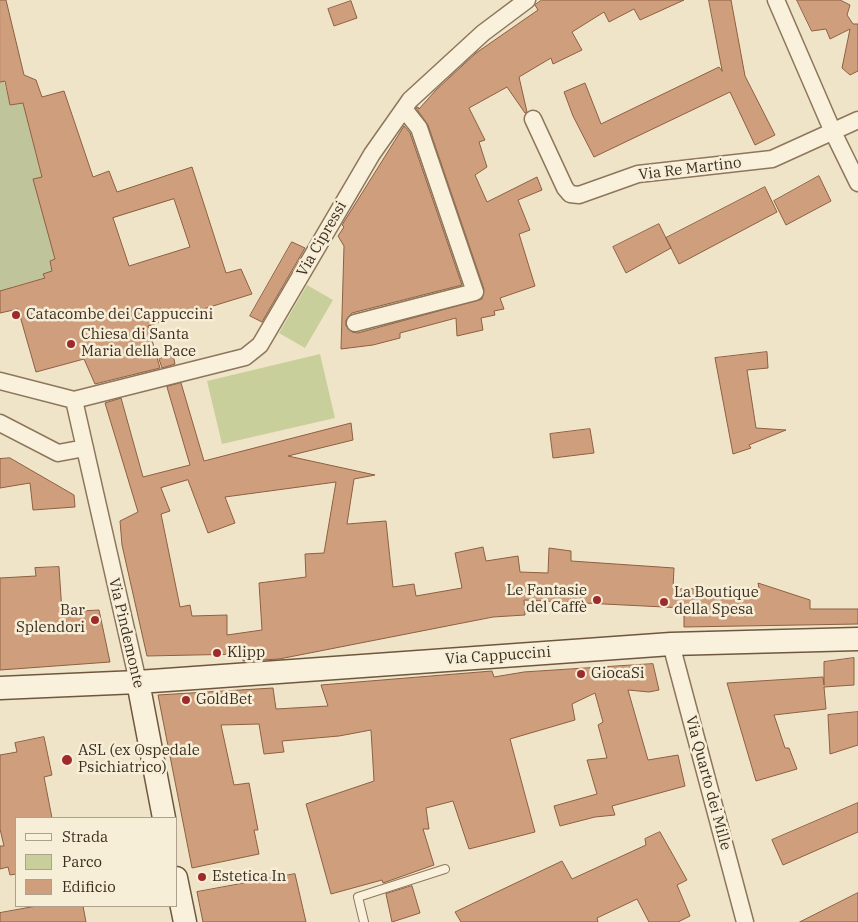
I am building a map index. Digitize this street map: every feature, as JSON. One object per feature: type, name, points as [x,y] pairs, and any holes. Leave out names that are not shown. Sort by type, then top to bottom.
[{"type":"street","name":"Via Cipressi","points":[[74,400],[245,357],[260,345],[372,154],[410,100],[483,33],[527,0]]},
{"type":"street","points":[[776,0],[833,132],[858,183]]},
{"type":"street","points":[[355,322],[475,292],[419,128],[404,109]]},
{"type":"street","name":"Via Re Martino","points":[[533,119],[564,188],[570,194],[579,195],[638,174],[772,159],[858,120]]},
{"type":"street","points":[[0,382],[74,400]]},
{"type":"street","name":"Via Pindemonte","points":[[74,400],[138,682],[164,817]]},
{"type":"street","points":[[0,423],[58,453],[85,448]]},
{"type":"street","name":"Via Cappuccini","points":[[0,688],[138,682],[671,644],[858,639]]},
{"type":"street","name":"Via Quarto dei Mille","points":[[671,644],[744,922]]},
{"type":"street","points":[[178,888],[185,922]]},
{"type":"lane","points":[[364,922],[358,897],[445,869]]},
{"type":"green space","points":[[4,81],[10,105],[23,103],[42,177],[34,179],[55,259],[50,261],[52,271],[44,274],[45,278],[12,287],[17,308],[0,313],[0,82]]},
{"type":"green space","points":[[307,285],[333,300],[305,348],[279,333]]},
{"type":"green space","points":[[320,354],[335,418],[222,444],[207,381]]},
{"type":"building","points":[[0,0],[6,0],[24,75],[36,80],[42,97],[64,91],[93,177],[109,171],[117,192],[192,167],[226,273],[241,269],[252,294],[148,326],[160,368],[95,384],[84,359],[36,372],[18,309],[0,313],[0,291],[45,278],[43,274],[52,271],[50,261],[55,259],[33,179],[42,177],[23,103],[10,105],[5,81],[0,82]],"holes":[[[174,199],[190,247],[129,266],[113,218]]]},
{"type":"building","points":[[542,0],[684,0],[640,20],[634,9],[609,22],[604,12],[572,32],[582,50],[553,64],[551,58],[519,77],[527,112],[525,113],[507,87],[469,108],[485,140],[479,142],[487,167],[475,175],[487,202],[537,177],[542,190],[518,200],[530,230],[519,234],[535,286],[500,298],[504,309],[494,311],[495,315],[481,318],[483,330],[457,336],[456,318],[400,333],[400,338],[373,345],[341,349],[344,246],[338,236],[344,227],[342,225],[404,126],[410,133],[462,285],[352,313],[346,320],[346,326],[352,332],[358,333],[482,299],[484,289],[428,125],[416,108],[418,107],[419,109],[436,90],[476,53],[538,10],[535,5]]},
{"type":"building","points":[[709,0],[731,0],[745,76],[775,135],[755,145],[730,92],[594,157],[573,116],[564,92],[585,83],[601,124],[719,67],[722,71]]},
{"type":"building","points":[[797,0],[840,0],[850,5],[847,15],[853,24],[858,24],[858,71],[850,75],[842,68],[850,29],[830,39],[826,29],[812,31]]},
{"type":"building","points":[[351,1],[357,18],[334,26],[328,9]]},
{"type":"building","points":[[819,176],[831,201],[786,225],[774,201]]},
{"type":"building","points":[[765,187],[777,212],[679,264],[666,238]]},
{"type":"building","points":[[659,224],[671,248],[626,273],[613,247]]},
{"type":"building","points":[[292,242],[305,248],[262,322],[250,316]]},
{"type":"building","points":[[767,352],[768,368],[747,370],[756,428],[786,430],[749,445],[751,448],[733,454],[715,358]]},
{"type":"building","points":[[173,355],[175,364],[162,368],[159,359]]},
{"type":"building","points":[[181,383],[204,461],[351,423],[353,440],[288,456],[375,475],[354,479],[347,524],[386,521],[393,587],[414,584],[416,596],[462,588],[455,553],[483,547],[486,561],[518,556],[520,572],[548,573],[549,548],[571,551],[571,561],[674,568],[673,589],[759,588],[758,583],[810,600],[810,609],[858,609],[858,624],[684,627],[684,608],[524,600],[525,615],[493,617],[279,659],[243,661],[242,654],[147,656],[122,545],[120,521],[138,512],[105,403],[121,398],[143,477],[190,465],[167,387]],"holes":[[[188,480],[208,533],[235,523],[225,497],[336,482],[324,553],[305,554],[306,577],[259,583],[262,630],[227,635],[227,615],[192,616],[190,605],[180,607],[161,514],[170,511],[161,488]]]},
{"type":"building","points":[[590,429],[594,453],[553,458],[550,434]]},
{"type":"building","points":[[10,458],[74,495],[75,507],[33,510],[30,483],[0,488],[0,459]]},
{"type":"building","points":[[59,567],[62,612],[99,610],[110,662],[0,670],[0,578],[36,576],[35,568]]},
{"type":"building","points":[[854,658],[854,685],[824,687],[826,709],[774,715],[785,748],[789,748],[797,769],[756,781],[727,683],[823,677],[824,685],[824,662]]},
{"type":"building","points":[[653,664],[659,690],[649,692],[628,690],[648,760],[678,755],[685,786],[612,806],[615,815],[595,817],[560,826],[554,806],[597,794],[587,760],[607,758],[598,725],[603,722],[595,693],[572,704],[575,720],[510,739],[535,832],[469,849],[453,801],[426,808],[429,829],[423,829],[434,865],[383,883],[382,880],[331,894],[306,804],[374,781],[371,730],[339,736],[282,741],[284,752],[264,754],[259,724],[221,725],[234,785],[249,783],[258,830],[254,830],[259,854],[192,868],[158,695],[273,688],[276,709],[328,706],[321,685],[492,671],[494,677],[524,672]]},
{"type":"building","points":[[858,712],[858,745],[830,754],[828,715]]},
{"type":"building","points":[[44,737],[52,775],[44,777],[52,817],[15,817],[15,874],[10,875],[8,867],[0,869],[0,846],[4,846],[0,829],[0,755],[17,752],[15,743]]},
{"type":"building","points":[[858,803],[858,832],[783,865],[772,840]]},
{"type":"building","points":[[660,832],[687,880],[677,885],[690,916],[678,922],[649,922],[637,899],[597,918],[598,922],[461,922],[455,912],[562,861],[572,879],[646,845],[645,839]]},
{"type":"building","points":[[295,874],[306,922],[203,922],[197,892]]},
{"type":"building","points":[[412,886],[420,913],[392,922],[386,894]]},
{"type":"building","points":[[858,893],[858,922],[800,922]]},
{"type":"building","points":[[32,907],[83,907],[86,922],[0,922],[0,913]]},
{"type":"place","name":"Catacombe dei Cappuccini","points":[[16,315]]},
{"type":"place","name":"Chiesa di Santa Maria della Pace","points":[[71,344]]},
{"type":"place","name":"Le Fantasie del Caffè","points":[[597,600]]},
{"type":"place","name":"La Boutique della Spesa","points":[[664,602]]},
{"type":"place","name":"Bar Splendori","points":[[95,620]]},
{"type":"place","name":"Klipp","points":[[217,653]]},
{"type":"place","name":"GiocaSi","points":[[581,674]]},
{"type":"place","name":"GoldBet","points":[[186,700]]},
{"type":"place","name":"ASL (ex Ospedale Psichiatrico)","points":[[67,760]]},
{"type":"place","name":"Estetica In","points":[[202,877]]}]
